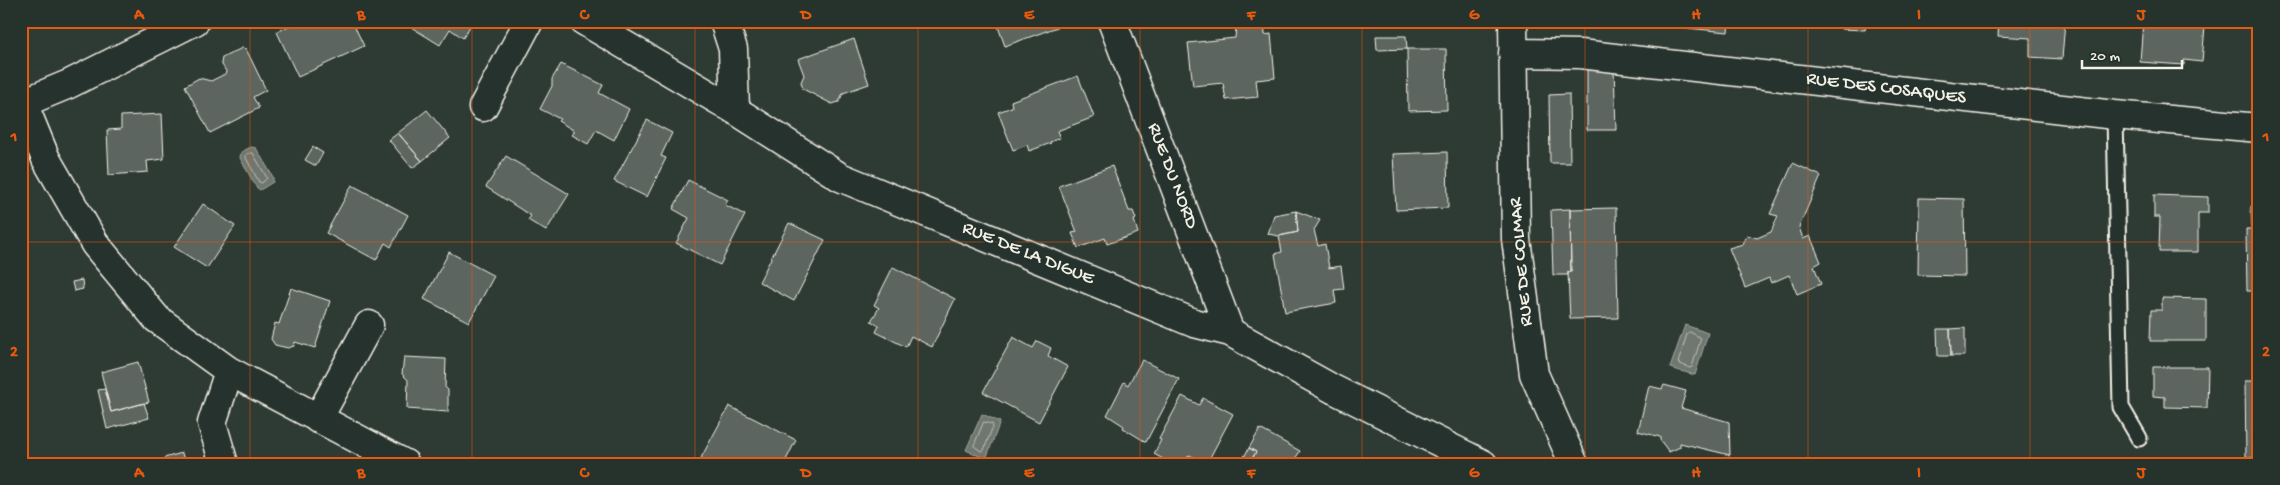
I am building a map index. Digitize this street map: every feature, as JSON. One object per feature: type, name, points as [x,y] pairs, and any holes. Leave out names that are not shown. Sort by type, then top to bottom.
[{"type":"street","points":[[195,21],[69,84],[23,103],[46,159],[95,244],[157,319],[229,371],[405,464]]},
{"type":"street","points":[[483,107],[529,21]]},
{"type":"street","name":"RUE DE LA DIGUE","points":[[584,21],[735,110],[840,177],[1194,323],[1230,332],[1334,389],[1483,464]]},
{"type":"street","points":[[724,21],[734,49],[735,110]]},
{"type":"street","name":"RUE DU NORD","points":[[1112,21],[1230,332]]},
{"type":"street","name":"RUE DE COLMAR","points":[[1512,21],[1516,239],[1534,374],[1571,463]]},
{"type":"street","name":"RUE DES COSAQUES","points":[[1513,53],[1580,54],[2115,115],[2259,128]]},
{"type":"street","points":[[318,419],[369,326]]},
{"type":"street","points":[[224,464],[212,423],[229,371]]},
{"type":"lane","points":[[2115,115],[2121,407],[2139,438]]},
{"type":"water","points":[[251,147],[256,148],[273,177],[273,182],[260,190],[256,187],[240,158],[241,152]]},
{"type":"water","points":[[1685,325],[1708,333],[1695,375],[1670,368]]},
{"type":"water","points":[[982,414],[1000,422],[986,459],[966,450]]},
{"type":"building","points":[[299,21],[306,23],[310,21],[352,21],[364,46],[298,77],[277,32]]},
{"type":"building","points":[[408,21],[473,21],[463,38],[450,29],[440,45],[406,24]]},
{"type":"building","points":[[996,21],[1058,21],[1060,26],[1005,46]]},
{"type":"building","points":[[1229,21],[1264,21],[1265,35],[1271,34],[1275,78],[1256,80],[1258,97],[1226,100],[1223,83],[1193,86],[1188,43],[1235,38],[1236,27],[1230,28]]},
{"type":"building","points":[[1564,21],[1613,21],[1614,26]]},
{"type":"building","points":[[1613,21],[1729,21],[1728,32]]},
{"type":"building","points":[[1841,21],[1916,21],[1916,28],[1866,25],[1865,30],[1841,29]]},
{"type":"building","points":[[1999,21],[2065,21],[2062,59],[2030,57],[2030,38],[1998,36]]},
{"type":"building","points":[[2143,21],[2188,21],[2188,25],[2205,26],[2202,62],[2184,60],[2184,65],[2140,62]]},
{"type":"building","points":[[1376,36],[1406,36],[1407,49],[1377,50]]},
{"type":"building","points":[[854,39],[869,84],[843,93],[839,102],[832,104],[803,89],[801,82],[804,75],[798,59]]},
{"type":"building","points":[[242,48],[246,49],[266,90],[253,97],[259,108],[210,133],[185,86],[199,78],[211,81],[227,73],[221,63],[222,58]]},
{"type":"building","points":[[1407,49],[1446,49],[1447,110],[1408,111]]},
{"type":"building","points":[[561,64],[603,85],[599,93],[629,109],[614,140],[596,130],[588,144],[572,135],[575,131],[558,121],[560,119],[540,109],[552,86],[552,79]]},
{"type":"building","points":[[1587,68],[1614,69],[1616,130],[1587,130]]},
{"type":"building","points":[[1078,76],[1094,117],[1057,131],[1060,138],[1051,143],[1029,151],[1027,145],[1013,150],[998,112],[1012,107],[1011,101]]},
{"type":"building","points":[[1569,94],[1570,163],[1550,163],[1549,95]]},
{"type":"building","points":[[427,110],[450,138],[422,161],[398,133]]},
{"type":"building","points":[[162,114],[164,159],[147,161],[148,172],[109,175],[107,130],[121,129],[121,116]]},
{"type":"building","points":[[647,120],[672,133],[661,156],[666,158],[647,197],[614,181]]},
{"type":"building","points":[[398,133],[422,161],[412,168],[389,140]]},
{"type":"building","points":[[313,147],[323,153],[316,166],[305,160]]},
{"type":"building","points":[[1447,152],[1448,208],[1396,210],[1393,154]]},
{"type":"building","points":[[506,156],[569,194],[546,231],[528,220],[531,216],[486,187]]},
{"type":"building","points":[[1793,163],[1821,176],[1799,227],[1803,239],[1810,236],[1821,262],[1814,266],[1821,284],[1797,294],[1789,275],[1771,283],[1769,278],[1745,288],[1729,248],[1743,244],[1747,235],[1757,238],[1771,232],[1778,216],[1770,214]]},
{"type":"building","points":[[1112,166],[1129,211],[1133,211],[1138,233],[1107,244],[1105,238],[1078,248],[1072,233],[1077,232],[1059,186]]},
{"type":"building","points":[[688,180],[728,200],[725,205],[745,215],[720,265],[676,243],[689,218],[673,209]]},
{"type":"building","points":[[352,185],[408,215],[391,247],[385,243],[376,260],[326,233]]},
{"type":"building","points":[[2154,195],[2208,197],[2208,213],[2198,213],[2198,252],[2159,252],[2160,217],[2154,217]]},
{"type":"building","points":[[1919,198],[1964,199],[1965,276],[1918,275]]},
{"type":"building","points":[[203,204],[235,226],[207,268],[174,247]]},
{"type":"building","points":[[2251,206],[2259,207],[2259,291],[2247,291],[2246,229],[2252,229]]},
{"type":"building","points":[[1616,208],[1618,318],[1570,319],[1568,272],[1571,272],[1570,209]]},
{"type":"building","points":[[1570,209],[1571,272],[1568,272],[1568,275],[1553,275],[1551,210]]},
{"type":"building","points":[[1296,211],[1320,220],[1314,230],[1318,246],[1325,244],[1329,268],[1341,266],[1344,289],[1334,290],[1336,303],[1285,312],[1275,254],[1282,252],[1279,236],[1298,232]]},
{"type":"building","points":[[1296,211],[1298,232],[1279,236],[1268,234],[1274,215]]},
{"type":"building","points":[[789,223],[825,240],[794,301],[759,282]]},
{"type":"building","points":[[449,252],[494,276],[469,322],[424,299]]},
{"type":"building","points":[[893,267],[955,299],[932,347],[911,336],[906,347],[876,332],[879,326],[871,321],[879,308],[874,305]]},
{"type":"building","points":[[82,280],[83,289],[74,291],[72,282]]},
{"type":"building","points":[[291,288],[330,301],[315,348],[295,342],[294,346],[288,348],[275,345],[271,339],[275,323],[279,324]]},
{"type":"building","points":[[2162,298],[2206,299],[2206,341],[2150,341],[2151,310],[2162,310]]},
{"type":"building","points":[[1965,328],[1965,356],[1951,356],[1950,329]]},
{"type":"building","points":[[1937,329],[1950,329],[1951,356],[1938,356]]},
{"type":"building","points":[[1013,337],[1033,348],[1037,341],[1051,348],[1048,356],[1068,367],[1039,422],[983,392]]},
{"type":"building","points":[[404,357],[446,359],[445,387],[448,390],[448,412],[407,409],[408,380],[402,374]]},
{"type":"building","points":[[1142,360],[1179,379],[1146,442],[1123,428],[1124,426],[1107,415],[1124,382],[1128,385]]},
{"type":"building","points":[[138,362],[149,402],[111,412],[101,372]]},
{"type":"building","points":[[2153,367],[2208,367],[2207,408],[2165,407],[2165,397],[2153,396]]},
{"type":"building","points":[[2245,381],[2259,381],[2259,458],[2246,457]]},
{"type":"building","points":[[1664,385],[1686,391],[1681,408],[1729,422],[1730,455],[1680,443],[1680,447],[1669,452],[1660,440],[1660,437],[1638,431],[1649,386],[1662,389]]},
{"type":"building","points":[[105,389],[111,412],[144,403],[149,418],[107,429],[98,390]]},
{"type":"building","points":[[1182,396],[1199,405],[1203,398],[1233,414],[1207,463],[1189,455],[1184,464],[1172,464],[1154,454],[1161,440],[1159,439]]},
{"type":"building","points":[[729,406],[796,440],[784,464],[706,464],[705,460],[701,458]]},
{"type":"building","points":[[1260,429],[1300,451],[1292,464],[1249,464],[1256,452],[1249,448]]},
{"type":"building","points":[[1249,448],[1256,452],[1249,464],[1240,464]]},
{"type":"building","points":[[182,453],[185,464],[166,464],[164,458]]}]
